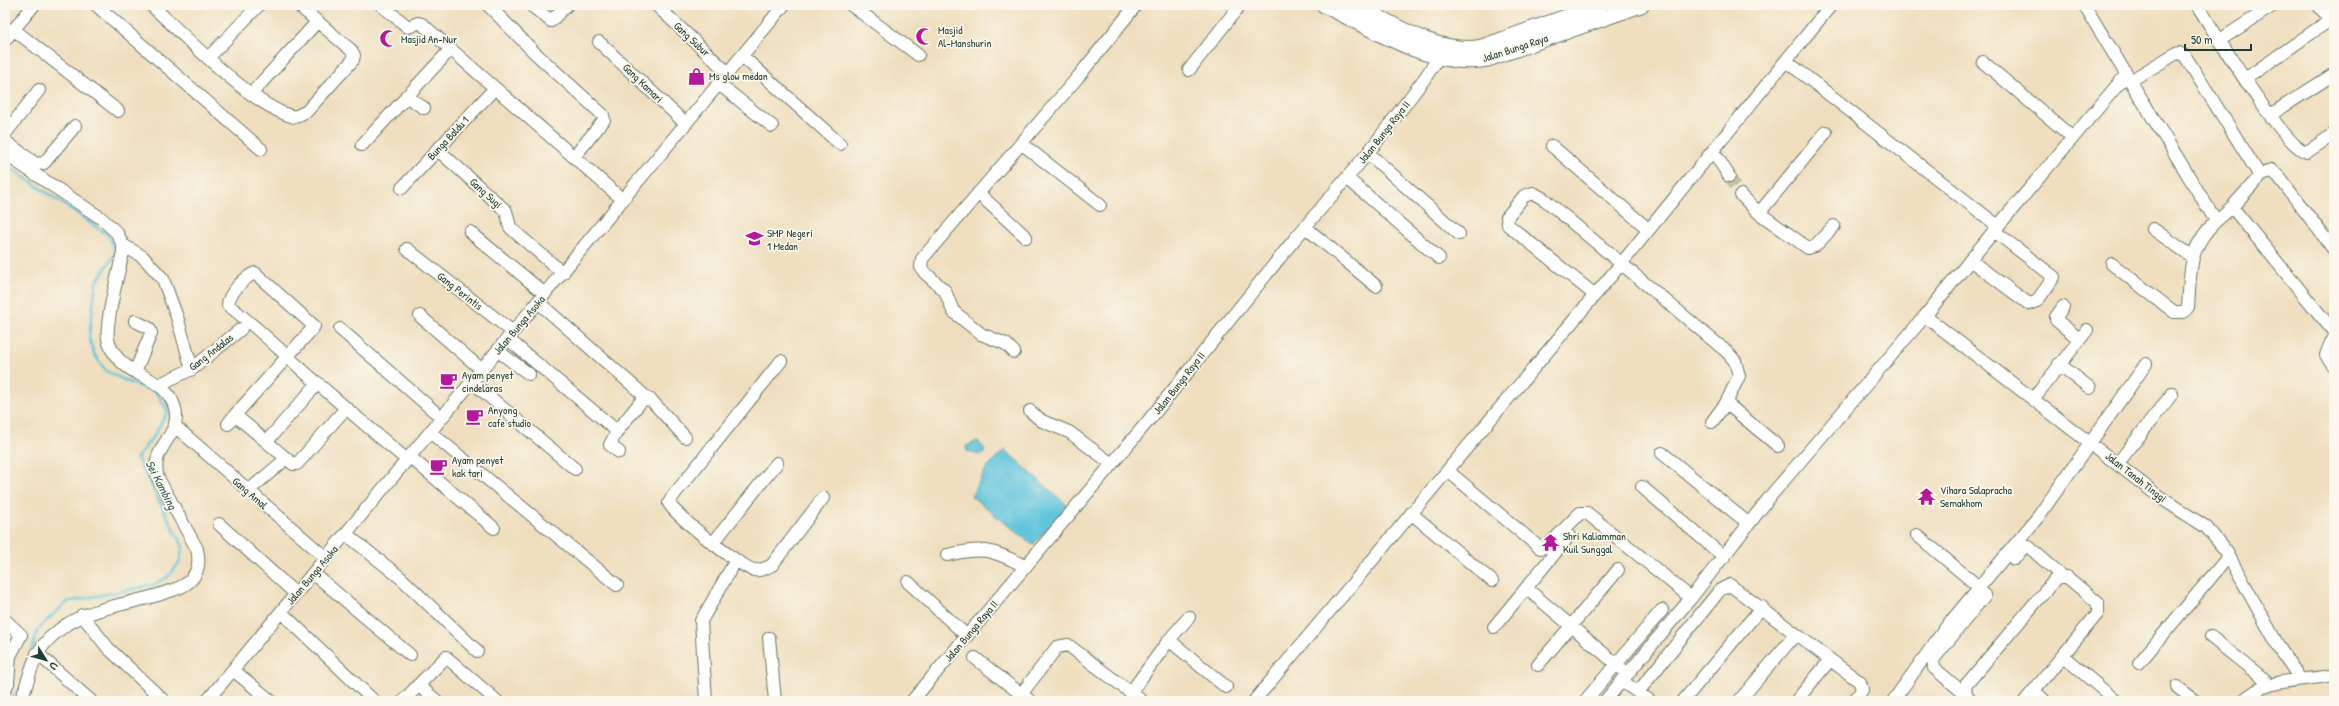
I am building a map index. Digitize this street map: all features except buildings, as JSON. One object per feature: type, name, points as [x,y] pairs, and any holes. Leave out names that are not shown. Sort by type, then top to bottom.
[{"type":"main road","name":"Jalan Bunga Raya","points":[[1324,5],[1421,52],[1438,58],[1461,62],[1488,59],[1641,5]]},
{"type":"main road","name":"Jalan Bunga Raya","points":[[1356,5],[1438,44],[1462,50],[1482,47],[1600,5]]},
{"type":"street","points":[[5,40],[34,5]]},
{"type":"street","points":[[96,5],[261,149]]},
{"type":"street","points":[[151,5],[251,94],[285,114],[295,116],[307,111],[353,60],[354,55],[351,50],[298,5]]},
{"type":"street","points":[[209,57],[259,5]]},
{"type":"street","points":[[381,5],[408,27],[418,23],[422,24],[623,200]]},
{"type":"street","points":[[488,5],[535,53],[604,115],[604,120],[574,157]]},
{"type":"street","points":[[531,5],[551,21],[554,21],[567,5]]},
{"type":"street","name":"Gang Subur","points":[[656,5],[728,73]]},
{"type":"street","points":[[851,5],[918,55]]},
{"type":"street","points":[[1014,352],[1006,344],[986,336],[961,319],[953,311],[945,292],[921,267],[922,259],[1136,5]]},
{"type":"street","points":[[1189,70],[1240,5]]},
{"type":"street","points":[[1254,701],[1621,264],[1831,5]]},
{"type":"street","points":[[2084,5],[2216,221]]},
{"type":"street","points":[[2197,5],[2270,116],[2302,151],[2307,152],[2334,134]]},
{"type":"street","points":[[2220,40],[2274,5]]},
{"type":"street","points":[[2245,79],[2332,22],[2318,5]]},
{"type":"street","name":"Jalan Bunga Asoka","points":[[207,701],[686,124],[780,7]]},
{"type":"street","points":[[251,94],[317,22]]},
{"type":"street","points":[[16,27],[120,109]]},
{"type":"street","name":"Gang Kamari","points":[[599,42],[686,124]]},
{"type":"street","points":[[362,145],[450,50]]},
{"type":"street","points":[[1605,701],[1691,598],[1749,524],[1925,316],[1996,229],[2073,138],[2128,78],[2175,54],[2185,56],[2260,176]]},
{"type":"street","points":[[742,56],[840,144]]},
{"type":"street","name":"Jalan Bunga Raya II","points":[[912,701],[1112,464],[1305,227],[1347,178],[1425,78],[1438,58]]},
{"type":"street","points":[[1786,61],[2054,277],[2037,301],[2029,304],[1970,260]]},
{"type":"street","points":[[1983,62],[2073,138]]},
{"type":"street","points":[[2270,116],[2334,74]]},
{"type":"street","points":[[719,84],[772,126]]},
{"type":"street","name":"Bunga Baldu 1","points":[[402,188],[495,88]]},
{"type":"street","points":[[5,134],[39,90]]},
{"type":"street","points":[[406,96],[424,108]]},
{"type":"street","points":[[5,141],[36,164],[41,165],[44,164],[75,126]]},
{"type":"street","points":[[1759,213],[1826,132]]},
{"type":"street","points":[[1021,143],[1100,205]]},
{"type":"street","points":[[1552,146],[1648,229]]},
{"type":"street","name":"Gang Sugi","points":[[437,149],[506,211],[510,227],[515,232],[563,272]]},
{"type":"street","points":[[1714,151],[1728,176]]},
{"type":"street","points":[[1368,152],[1459,234]]},
{"type":"street","points":[[5,154],[100,218],[117,233],[123,245],[143,257],[163,279],[177,317],[192,369]]},
{"type":"street","points":[[2112,264],[2174,312],[2184,312],[2188,307],[2193,257],[2200,238],[2232,207],[2260,176],[2271,170],[2276,174],[2334,250]]},
{"type":"street","points":[[1347,178],[1439,258]]},
{"type":"street","points":[[978,193],[1026,237]]},
{"type":"street","points":[[1595,295],[1508,225],[1507,217],[1528,193],[1539,196],[1727,352],[1735,361],[1739,376],[1726,403],[1712,422]]},
{"type":"street","points":[[1741,195],[1759,213],[1808,248],[1815,246],[1834,226]]},
{"type":"street","points":[[2232,207],[2334,332]]},
{"type":"street","points":[[1305,227],[1376,286]]},
{"type":"street","points":[[2153,229],[2193,257]]},
{"type":"street","points":[[470,232],[647,398],[651,400],[685,437]]},
{"type":"street","points":[[13,695],[37,653],[65,626],[82,615],[145,599],[181,587],[188,583],[196,572],[199,558],[197,549],[158,478],[155,468],[155,462],[159,453],[176,427],[174,406],[160,384],[135,372],[114,354],[108,338],[123,245]]},
{"type":"street","name":"Gang Perintis","points":[[407,249],[510,336],[617,431]]},
{"type":"street","points":[[346,408],[297,464],[267,441],[232,419],[287,356],[313,328],[313,323],[256,273],[249,275],[228,300],[228,305],[287,356],[318,383],[346,408],[494,528]]},
{"type":"street","points":[[2034,398],[2083,334],[2056,320],[2056,317],[2063,307]]},
{"type":"street","points":[[420,316],[482,370]]},
{"type":"street","name":"Jalan Tanah Tinggi","points":[[1925,316],[2034,398],[2161,498],[2206,527],[2219,540],[2229,556],[2280,650],[2300,679]]},
{"type":"street","points":[[135,321],[149,328],[151,333],[135,372]]},
{"type":"street","name":"Gang Andalas","points":[[160,384],[192,369],[240,329]]},
{"type":"street","points":[[340,329],[442,418]]},
{"type":"street","points":[[2334,335],[2326,355],[2334,366]]},
{"type":"street","points":[[498,351],[529,374]]},
{"type":"street","points":[[781,361],[670,500],[670,506],[713,544],[753,570],[761,570],[772,565],[823,498]]},
{"type":"street","points":[[2059,364],[2090,388]]},
{"type":"street","points":[[1893,701],[1947,626],[2038,517],[2146,364]]},
{"type":"street","points":[[472,382],[575,469]]},
{"type":"street","points":[[267,441],[318,383]]},
{"type":"street","points":[[2118,463],[2172,394]]},
{"type":"street","points":[[619,452],[610,445],[617,431],[643,399],[647,398]]},
{"type":"street","points":[[1726,403],[1778,446]]},
{"type":"street","points":[[1030,411],[1042,421],[1069,432],[1112,464]]},
{"type":"street","name":"Gang Amal","points":[[176,427],[326,558]]},
{"type":"street","points":[[430,432],[617,585]]},
{"type":"street","points":[[1662,452],[1749,524]]},
{"type":"street","points":[[248,491],[280,464]]},
{"type":"street","points":[[713,544],[777,464]]},
{"type":"street","points":[[1448,471],[1540,548],[1547,546],[1580,513],[1587,513],[1691,598]]},
{"type":"street","points":[[1642,487],[1724,557]]},
{"type":"street","points":[[1411,513],[1492,581]]},
{"type":"street","points":[[218,524],[296,594]]},
{"type":"street","points":[[346,534],[401,578],[477,651]]},
{"type":"street","points":[[1917,535],[1980,588]]},
{"type":"street","points":[[1494,627],[1569,536]]},
{"type":"street","points":[[1969,698],[1934,668],[1933,660],[2024,547],[2032,548],[2062,576],[2067,577],[2098,603],[2100,608],[2098,614],[2025,701]]},
{"type":"street","points":[[947,555],[979,549],[1002,556],[1026,566]]},
{"type":"street","points":[[2139,663],[2229,556]]},
{"type":"street","points":[[706,701],[701,621],[736,560]]},
{"type":"street","points":[[1538,664],[1572,626],[1618,570]]},
{"type":"street","points":[[313,573],[410,655]]},
{"type":"street","points":[[1969,698],[1965,686],[2057,577],[2062,576]]},
{"type":"street","points":[[908,582],[967,636]]},
{"type":"street","points":[[1638,692],[1726,586],[1736,588],[1860,682],[1862,690],[1854,701]]},
{"type":"street","points":[[1526,588],[1616,664],[1638,692],[1650,701]]},
{"type":"street","points":[[1683,701],[1762,607]]},
{"type":"street","points":[[1585,701],[1662,610]]},
{"type":"street","points":[[281,612],[374,701]]},
{"type":"street","points":[[82,615],[108,648],[164,701]]},
{"type":"street","points":[[1131,692],[1169,640],[1188,617]]},
{"type":"street","points":[[5,620],[20,635],[10,656],[8,683],[13,695]]},
{"type":"street","points":[[1739,701],[1795,634]]},
{"type":"street","points":[[2211,637],[2270,684]]},
{"type":"street","points":[[769,638],[778,699]]},
{"type":"street","points":[[1169,640],[1226,687]]},
{"type":"street","points":[[975,658],[1023,699],[1057,647],[1068,645],[1142,701]]},
{"type":"street","points":[[37,653],[91,701]]},
{"type":"street","points":[[2063,656],[2116,701]]},
{"type":"street","points":[[403,701],[446,657],[497,701]]},
{"type":"street","points":[[1796,701],[1830,660]]},
{"type":"street","points":[[233,670],[271,701]]},
{"type":"street","points":[[2243,701],[2249,695],[2270,684],[2334,675]]},
{"type":"street","points":[[418,685],[437,701]]},
{"type":"street","points":[[2178,687],[2196,701]]},
{"type":"street","points":[[2034,691],[2045,701]]},
{"type":"shaded area","points":[[2276,684],[2282,701],[2246,701]]},
{"type":"water","points":[[978,441],[985,450],[983,453],[979,455],[967,451],[966,446]]},
{"type":"water","points":[[1005,450],[1067,505],[1033,545],[971,496],[987,467]]},
{"type":"waterway","name":"Sei Kambing","points":[[5,164],[108,235],[116,252],[96,283],[89,337],[94,354],[106,371],[126,381],[156,392],[168,411],[155,434],[137,458],[183,547],[179,563],[168,577],[152,585],[67,602],[38,629],[31,653]]},
{"type":"waterway","name":"Sei Kambing","points":[[9,701],[20,690]]},
{"type":"tunnel","points":[[1729,176],[1741,195]]},
{"type":"place","name":"Masjid Al-Manshurin","points":[[925,36]]},
{"type":"place","name":"Masjid An-Nur","points":[[388,39]]},
{"type":"place","name":"Ms glow medan","points":[[696,76]]},
{"type":"place","name":"SMP Negeri 1 Medan","points":[[754,239]]},
{"type":"place","name":"Ayam penyet cindelaras","points":[[449,381]]},
{"type":"place","name":"Anyong cafe studio","points":[[475,416]]},
{"type":"place","name":"Ayam penyet kak tari","points":[[439,466]]},
{"type":"place","name":"Vihara Salapracha Semakhom","points":[[1927,496]]},
{"type":"place","name":"Shri Kaliamman Kuil Sunggal","points":[[1550,542]]}]
